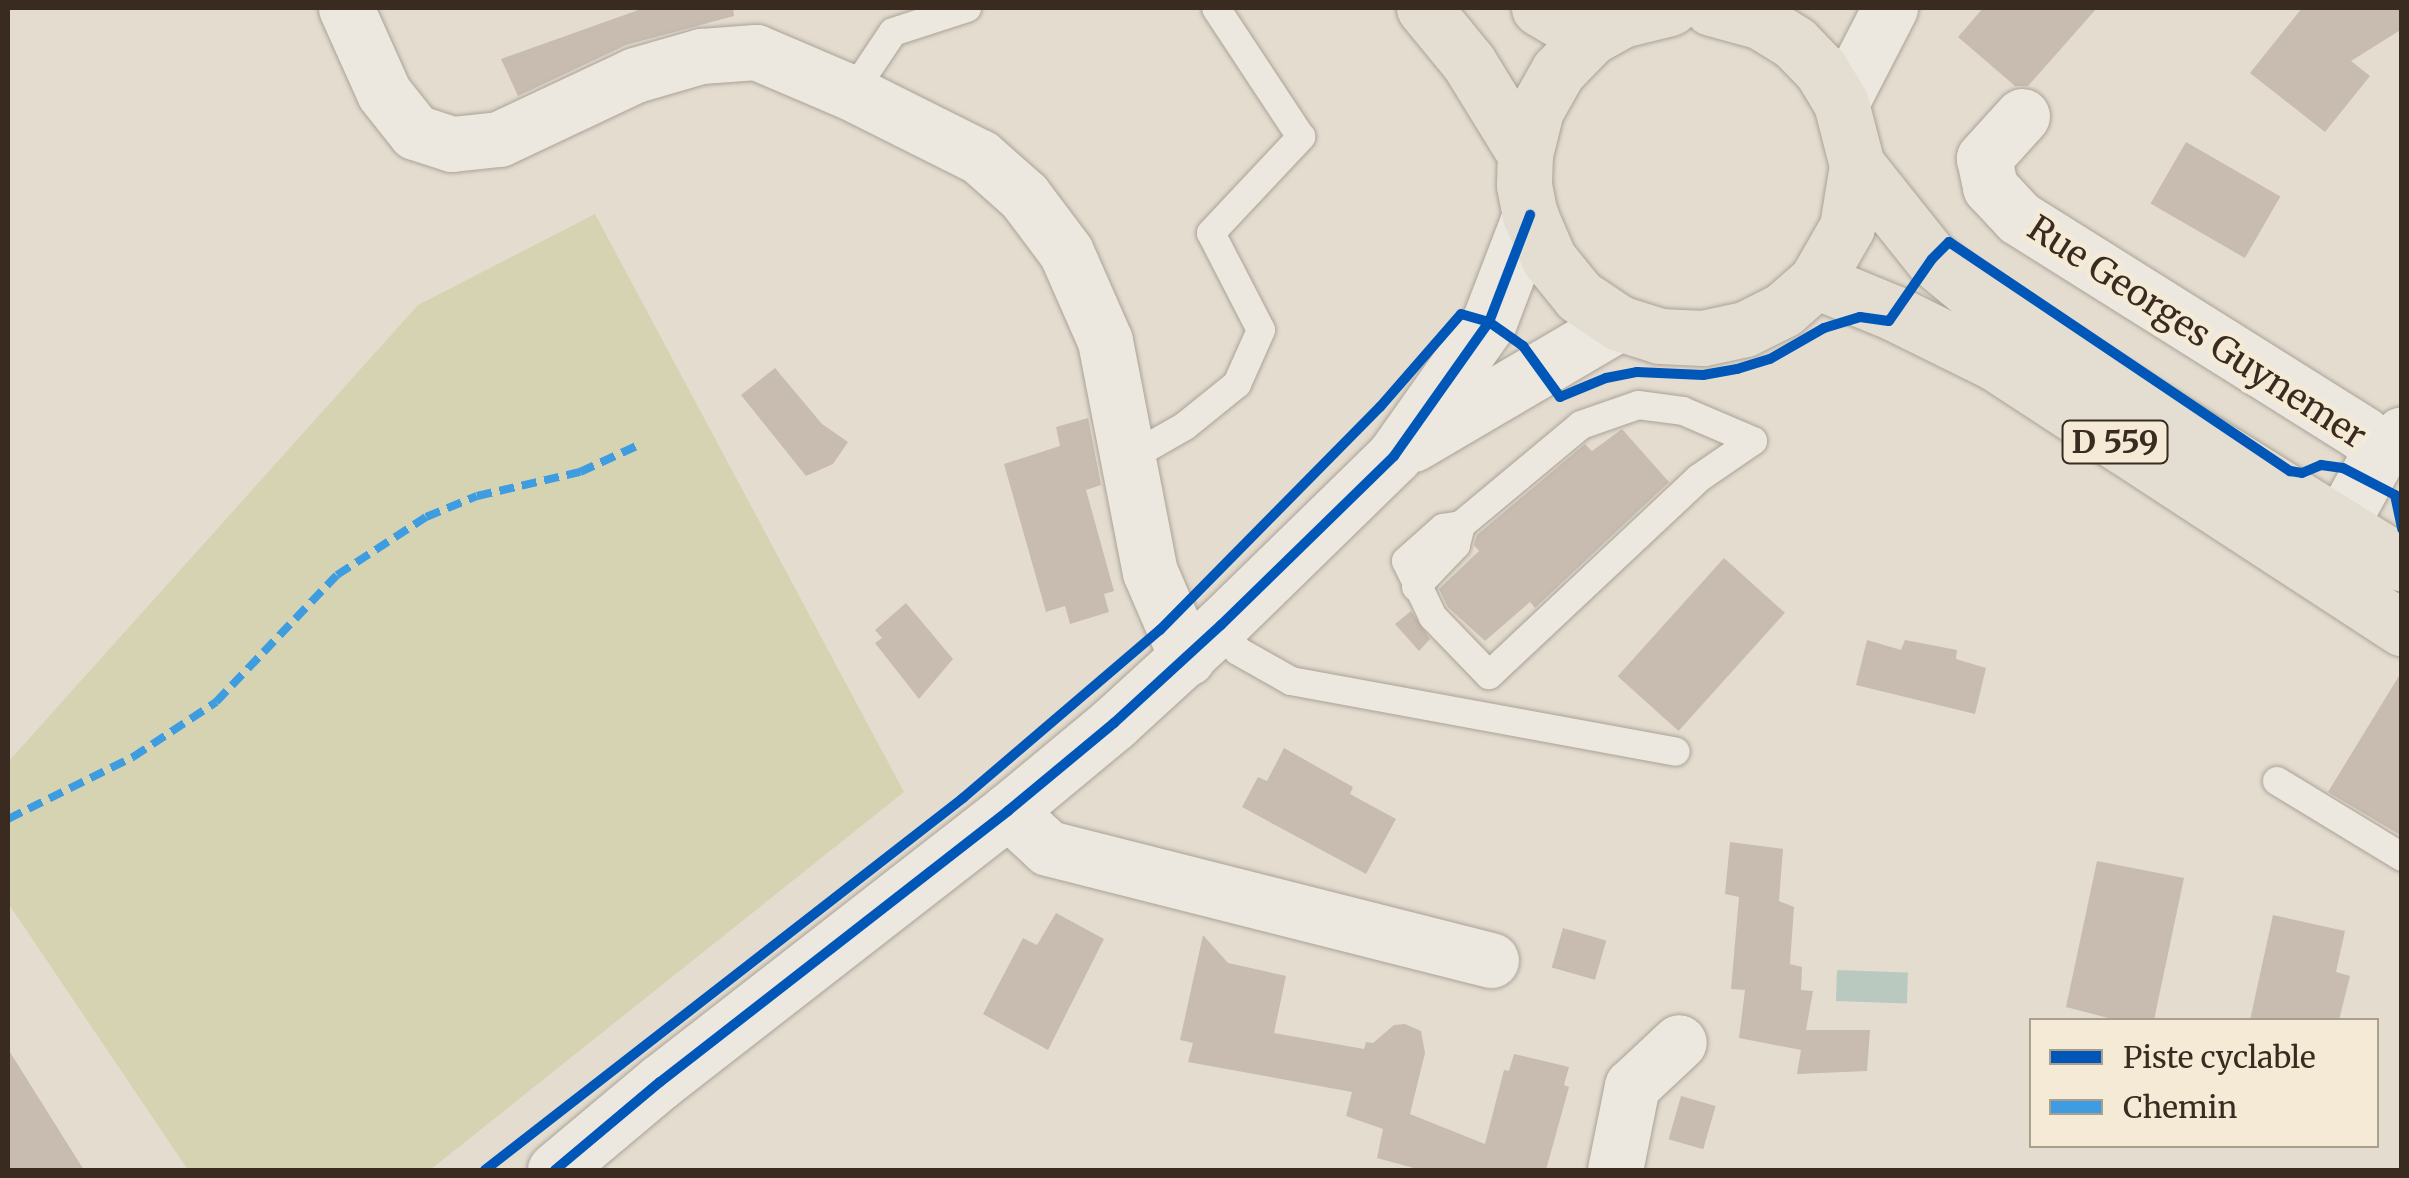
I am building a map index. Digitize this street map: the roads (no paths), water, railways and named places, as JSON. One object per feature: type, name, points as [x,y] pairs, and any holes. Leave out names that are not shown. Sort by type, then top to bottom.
[{"type":"main road","points":[[1424,8],[1469,62],[1524,154]]},
{"type":"main road","points":[[1540,8],[1590,38]]},
{"type":"main road","points":[[1670,8],[1622,20],[1590,38],[1558,71],[1543,97],[1524,154],[1530,215],[1548,259],[1579,296],[1619,322],[1660,336],[1704,338],[1746,329],[1783,310],[1816,282],[1847,227],[1856,165],[1842,103],[1821,70],[1794,43],[1780,15],[1711,8]]},
{"type":"main road","name":"D 559","points":[[1856,165],[1932,258],[1990,307],[2402,563]]},
{"type":"main road","name":"D 559","points":[[1816,282],[1894,313],[1995,363],[2402,628]]},
{"type":"street","points":[[346,8],[384,93],[415,132],[452,144],[499,139],[635,74],[701,56],[756,52],[852,93],[980,157],[1024,196],[1066,252],[1105,341],[1150,572],[1204,642]]},
{"type":"street","points":[[1842,103],[1890,8]]},
{"type":"street","name":"Rue Georges Guynemer","points":[[2022,116],[1984,158],[1990,187],[2019,218],[2364,434],[2391,443],[2314,573]]},
{"type":"street","points":[[555,1170],[660,1082],[1008,811],[1204,642],[1394,456],[1488,322],[1530,215]]},
{"type":"street","points":[[1394,456],[1619,322]]},
{"type":"street","points":[[1008,811],[1048,848],[1491,960]]},
{"type":"street","points":[[1616,1170],[1632,1086],[1678,1042]]},
{"type":"lane","points":[[852,93],[893,32],[967,8]]},
{"type":"lane","points":[[1128,458],[1185,426],[1237,384],[1261,330],[1211,233],[1301,137],[1216,8]]},
{"type":"lane","points":[[1663,406],[1754,441],[1698,478],[1488,675],[1432,617],[1406,561],[1443,528],[1461,525],[1581,424],[1612,410],[1663,406]]},
{"type":"lane","points":[[1204,642],[1238,650],[1291,682],[1676,752]]},
{"type":"lane","points":[[2277,781],[2402,856]]}]
